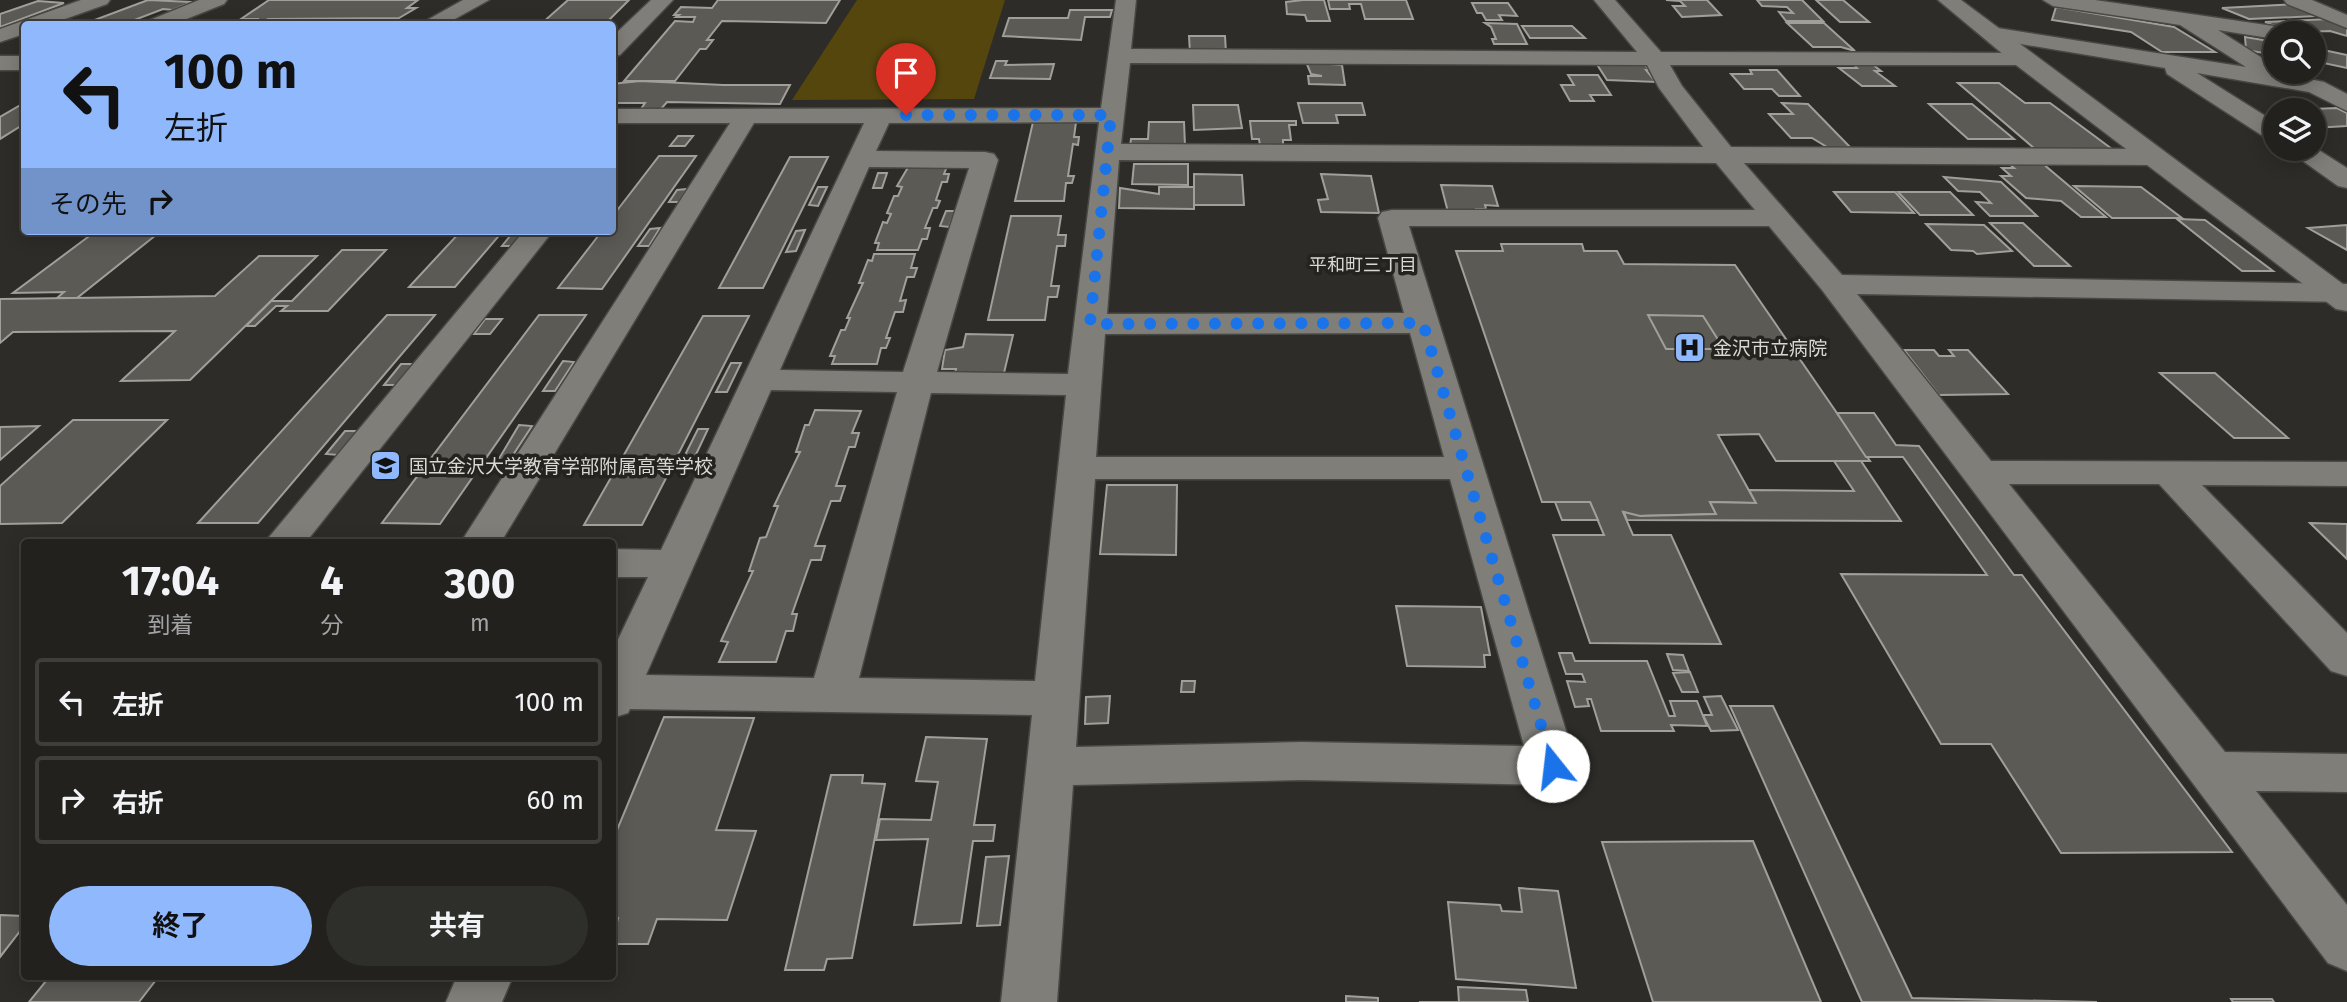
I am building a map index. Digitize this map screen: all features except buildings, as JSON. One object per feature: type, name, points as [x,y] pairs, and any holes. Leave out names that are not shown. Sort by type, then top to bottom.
[{"type":"street","points":[[41,21],[100,0]]},
{"type":"street","points":[[164,21],[217,0]]},
{"type":"street","points":[[436,21],[479,0]]},
{"type":"street","points":[[616,46],[663,0]]},
{"type":"street","points":[[1029,1002],[1106,152],[1126,0]]},
{"type":"street","points":[[1604,0],[1656,60],[1671,88],[1722,154],[1833,284],[2347,946]]},
{"type":"street","points":[[1948,0],[2024,60],[2344,296]]},
{"type":"street","points":[[2053,0],[2263,31]]},
{"type":"street","points":[[2294,0],[2347,22]]},
{"type":"street","points":[[2185,19],[2263,68]]},
{"type":"street","points":[[0,36],[21,28]]},
{"type":"street","points":[[1990,33],[2263,77]]},
{"type":"street","points":[[1120,57],[2024,60]]},
{"type":"street","points":[[2162,61],[2263,126]]},
{"type":"street","points":[[0,64],[21,63]]},
{"type":"street","points":[[2302,84],[2316,87],[2347,104]]},
{"type":"street","points":[[483,539],[747,115]]},
{"type":"street","points":[[616,695],[880,115]]},
{"type":"street","points":[[623,116],[1111,115]]},
{"type":"street","points":[[1106,152],[2154,157]]},
{"type":"street","points":[[832,695],[917,382],[985,160],[861,159]]},
{"type":"street","points":[[2318,161],[2347,180]]},
{"type":"street","points":[[1051,766],[1301,761],[1553,766],[1392,218],[1776,218]]},
{"type":"street","points":[[287,539],[536,235]]},
{"type":"street","points":[[1833,284],[2344,296]]},
{"type":"street","points":[[1090,324],[1423,323]]},
{"type":"street","points":[[761,380],[1085,385]]},
{"type":"street","points":[[1077,468],[1466,468]]},
{"type":"street","points":[[1977,472],[2347,474]]},
{"type":"street","points":[[2169,472],[2347,660]]},
{"type":"street","points":[[616,563],[676,564]]},
{"type":"street","points":[[616,697],[832,695],[1057,698]]},
{"type":"street","points":[[2209,771],[2347,773]]},
{"type":"street","points":[[474,1002],[483,980]]},
{"type":"shaded area","points":[[857,0],[1005,0],[974,99],[792,100]]},
{"type":"place","name":"金沢市立病院","points":[[1690,348]]},
{"type":"place","name":"国立金沢大学教育学部附属高等学校","points":[[386,466]]},
{"type":"district","name":"平和町三丁目","points":[[1363,265]]},
{"type":"route","points":[[906,115],[1111,115],[1090,324],[1423,323],[1553,766]]}]
